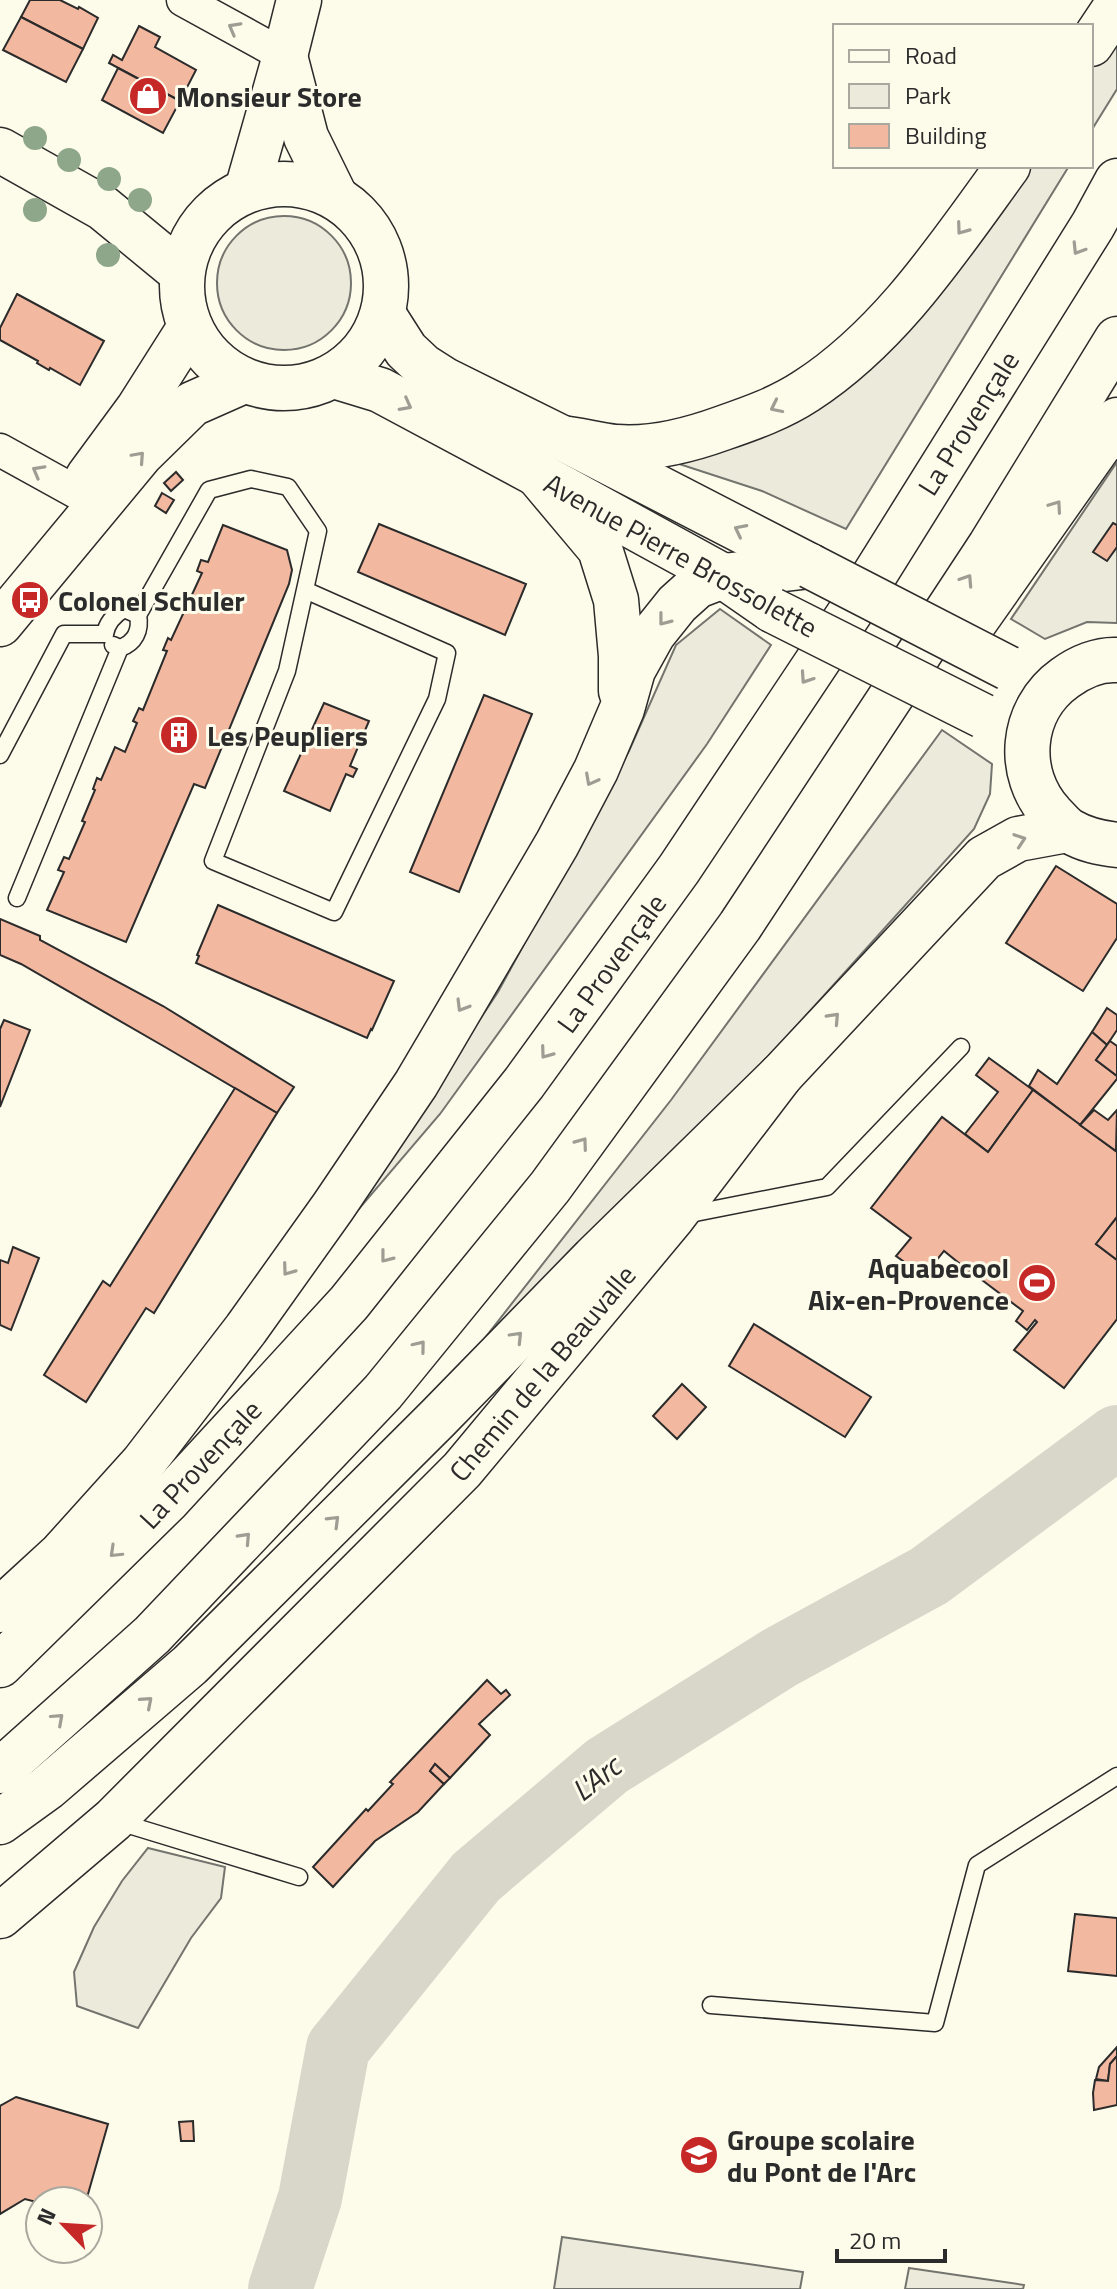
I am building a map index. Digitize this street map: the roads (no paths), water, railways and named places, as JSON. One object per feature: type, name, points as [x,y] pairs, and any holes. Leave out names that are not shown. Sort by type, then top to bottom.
[{"type":"main road","points":[[247,190],[299,0]]},
{"type":"main road","points":[[1093,41],[1117,5]]},
{"type":"main road","points":[[285,56],[306,137],[335,196]]},
{"type":"main road","points":[[0,150],[103,208],[182,273]]},
{"type":"main road","points":[[562,438],[616,447],[661,445],[705,434],[774,410],[806,391],[846,362],[893,315],[946,251],[1007,168]]},
{"type":"main road","name":"La Provençale","points":[[0,1665],[167,1501],[349,1303],[524,1083],[679,869],[865,590],[1093,225],[1117,181]]},
{"type":"main road","points":[[292,183],[335,196],[361,218],[379,247],[387,280],[383,314],[365,350],[334,376],[290,389],[269,388],[244,381],[212,359],[190,327],[182,300],[182,273],[190,245],[205,221],[224,203],[247,190],[292,183]]},
{"type":"main road","points":[[103,208],[162,225],[205,221]]},
{"type":"main road","name":"Avenue Pierre Brossolette","points":[[383,314],[406,350],[445,380],[1008,668],[1054,686]]},
{"type":"main road","points":[[0,583],[76,492],[138,409],[190,327]]},
{"type":"main road","points":[[740,926],[990,546],[1117,339]]},
{"type":"main road","name":"Avenue Pierre Brossolette","points":[[334,376],[380,390],[723,576],[772,610],[1028,736]]},
{"type":"main road","points":[[0,624],[141,454],[192,404],[244,381]]},
{"type":"main road","points":[[0,1771],[152,1635],[383,1392],[550,1187],[740,926],[912,711],[1117,420]]},
{"type":"main road","points":[[537,474],[600,549],[616,600],[622,709]]},
{"type":"main road","points":[[0,1610],[61,1554],[143,1463],[246,1329],[416,1084],[502,939],[596,770],[622,709],[633,670],[653,634],[677,604],[697,586],[723,576],[810,566]]},
{"type":"main road","points":[[1117,660],[1078,668],[1054,686],[1036,710],[1028,736],[1028,768],[1040,801],[1067,830],[1096,843],[1117,845]]},
{"type":"main road","name":"Chemin de la Beauvalle","points":[[0,1916],[113,1820],[462,1470],[672,1218],[781,1075],[984,858],[1018,839],[1067,830]]},
{"type":"main road","points":[[0,1822],[47,1788],[190,1665],[594,1258],[781,1075]]},
{"type":"street","points":[[183,0],[285,56]]},
{"type":"street","points":[[0,450],[76,492]]},
{"type":"lane","points":[[17,898],[120,648],[128,645],[137,635],[140,624],[138,615],[209,490],[251,479],[288,487],[318,531],[287,671],[213,861],[334,912],[437,699],[447,653],[305,590]]},
{"type":"lane","points":[[120,648],[105,634],[106,626],[124,609],[138,615]]},
{"type":"lane","points":[[0,755],[64,634],[105,634]]},
{"type":"lane","points":[[672,1218],[827,1187],[961,1047]]},
{"type":"lane","points":[[711,2005],[935,2023],[977,1865],[1117,1776]]},
{"type":"lane","points":[[113,1820],[299,1877]]},
{"type":"waterway","name":"L'Arc","points":[[280,2289],[310,2198],[338,2048],[476,1877],[607,1766],[779,1658],[929,1576],[1117,1437]]},
{"type":"place","name":"Monsieur Store","points":[[148,96]]},
{"type":"place","name":"Colonel Schuler","points":[[30,600]]},
{"type":"place","name":"Les Peupliers","points":[[179,735]]},
{"type":"place","name":"Aquabecool Aix-en-Provence","points":[[1037,1283]]},
{"type":"place","name":"Groupe scolaire du Pont de l'Arc","points":[[699,2155]]}]
